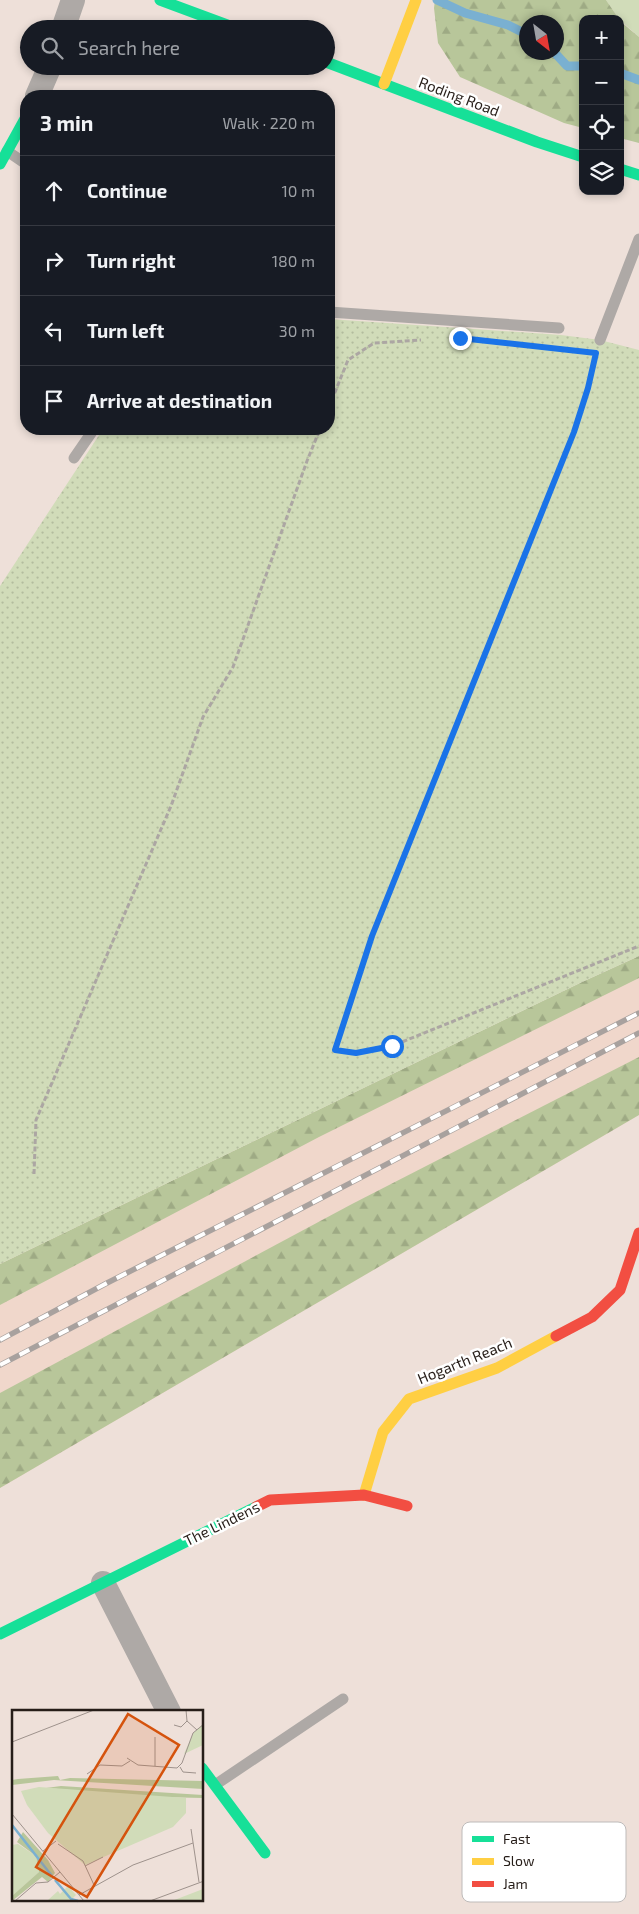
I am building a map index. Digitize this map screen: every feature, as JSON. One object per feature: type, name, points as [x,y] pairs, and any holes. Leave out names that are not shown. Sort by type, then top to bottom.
[{"type":"street","points":[[66,20],[73,0]]},
{"type":"street","points":[[160,0],[214,20]]},
{"type":"street","points":[[384,84],[416,0]]},
{"type":"street","name":"Roding Road","points":[[335,65],[537,142],[579,156]]},
{"type":"street","points":[[40,90],[46,75]]},
{"type":"street","points":[[0,164],[20,128]]},
{"type":"street","points":[[624,170],[639,175]]},
{"type":"street","name":"Hogarth Reach","points":[[364,1495],[383,1432],[409,1399],[498,1368],[592,1317],[620,1290],[639,1233]]},
{"type":"street","name":"The Lindens","points":[[0,1634],[270,1500],[364,1495],[407,1506]]},
{"type":"street","points":[[103,1583],[168,1710]]},
{"type":"street","points":[[204,1771],[265,1853]]},
{"type":"lane","points":[[8,151],[20,160]]},
{"type":"lane","points":[[600,340],[639,239]]},
{"type":"lane","points":[[335,312],[559,328]]},
{"type":"lane","points":[[74,458],[90,435]]},
{"type":"lane","points":[[215,1785],[343,1699]]},
{"type":"path","points":[[335,392],[348,360],[374,343],[422,340]]},
{"type":"path","points":[[600,340],[588,388],[574,432],[372,936],[335,1050],[356,1053],[392,1046],[639,946]]},
{"type":"path","points":[[558,349],[596,353]]},
{"type":"path","points":[[34,1174],[36,1120],[171,806],[202,717],[233,667],[318,435]]},
{"type":"shaded area","points":[[639,956],[639,1115],[0,1488],[0,1264]]},
{"type":"green space","points":[[435,0],[606,0],[616,15],[579,15],[579,127],[564,123],[460,77],[438,43],[434,8]]},
{"type":"green space","points":[[606,0],[639,0],[639,37],[624,24],[624,15],[616,15]]},
{"type":"green space","points":[[624,24],[639,37],[639,143],[624,139]]},
{"type":"green space","points":[[335,319],[561,335],[600,340],[639,350],[639,956],[0,1264],[0,586],[99,435],[335,435]]},
{"type":"green space","points":[[639,956],[639,978],[319,1137],[0,1305],[0,1264]]},
{"type":"green space","points":[[639,1057],[639,1115],[0,1488],[0,1393],[352,1204]]},
{"type":"waterway","points":[[437,0],[465,13],[508,25],[519,30]]},
{"type":"waterway","points":[[561,60],[567,66],[579,66]]},
{"type":"waterway","points":[[624,74],[639,80]]},
{"type":"railway","points":[[0,1340],[107,1283],[639,1013]]},
{"type":"railway","points":[[0,1365],[639,1033]]},
{"type":"traffic: fast","points":[[160,0],[214,20]]},
{"type":"traffic: fast","points":[[335,65],[537,142],[579,156]]},
{"type":"traffic: fast","points":[[0,164],[20,128]]},
{"type":"traffic: fast","points":[[624,170],[639,175]]},
{"type":"traffic: fast","points":[[0,1634],[256,1507]]},
{"type":"traffic: fast","points":[[204,1771],[265,1853]]},
{"type":"traffic: slow","points":[[384,84],[416,0]]},
{"type":"traffic: slow","points":[[364,1495],[383,1432],[409,1399],[497,1368],[556,1336]]},
{"type":"traffic: jam","points":[[556,1336],[592,1317],[620,1290],[639,1233]]},
{"type":"traffic: jam","points":[[256,1507],[270,1500],[364,1495],[407,1506]]},
{"type":"route","points":[[392,1046],[356,1053],[335,1050],[372,936],[574,432],[588,388],[596,353],[460,338]]}]
